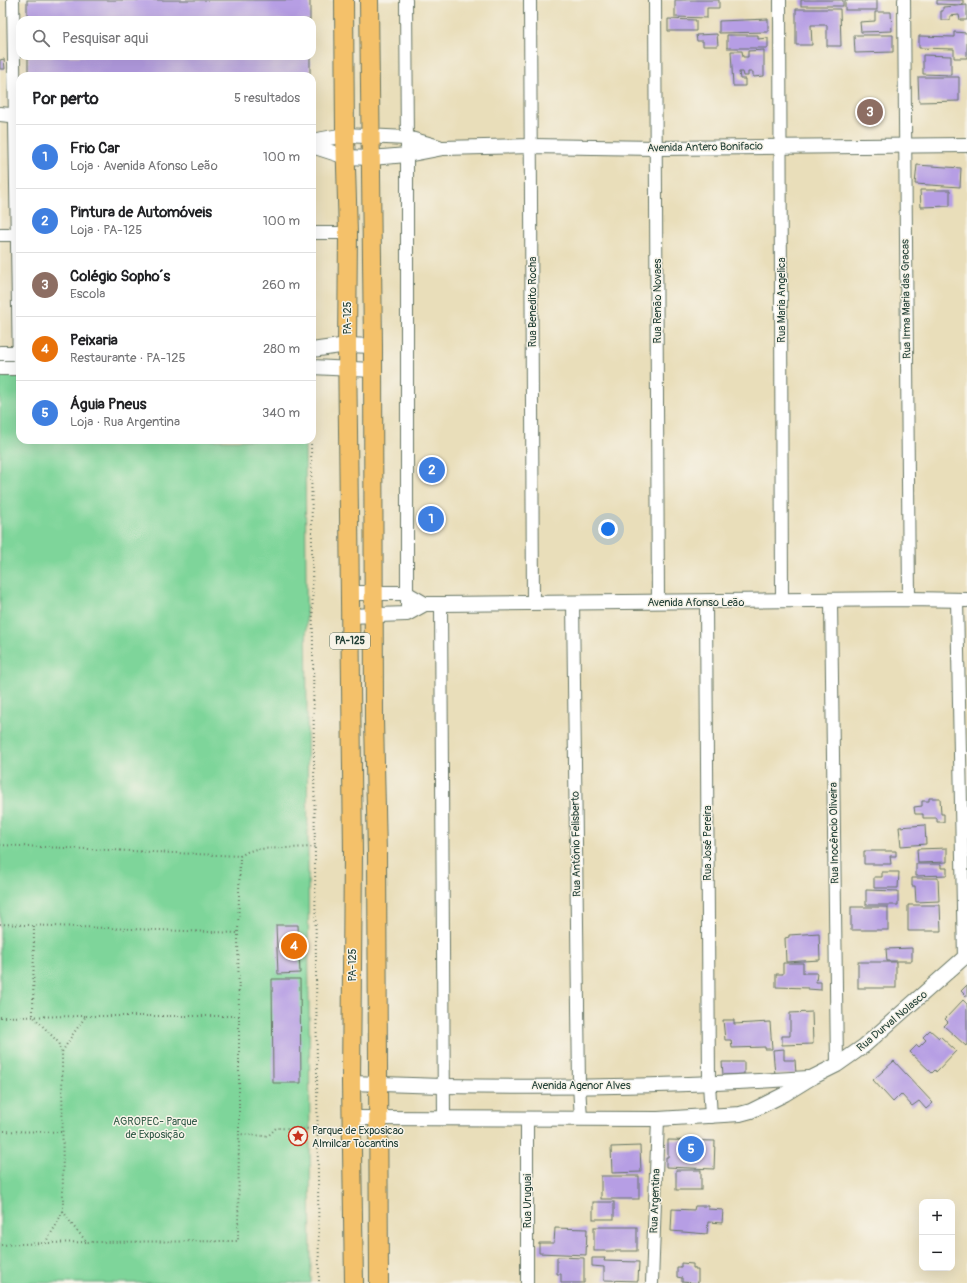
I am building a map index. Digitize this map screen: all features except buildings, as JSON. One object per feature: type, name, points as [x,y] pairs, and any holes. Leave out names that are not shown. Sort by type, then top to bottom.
[{"type":"main road","name":"PA-125","points":[[344,0],[345,135],[348,233],[347,345],[353,854],[351,1083],[354,1283]]},
{"type":"main road","name":"PA-125","points":[[369,0],[370,137],[372,158],[375,616],[374,720],[377,853],[377,1118],[379,1283]]},
{"type":"main road","points":[[351,719],[374,720]]},
{"type":"main road","points":[[353,854],[377,853]]},
{"type":"street","points":[[13,0],[16,72]]},
{"type":"street","points":[[406,0],[407,614]]},
{"type":"street","name":"Rua Benedito Rocha","points":[[530,0],[533,603]]},
{"type":"street","name":"Rua Renão Novaes","points":[[655,0],[658,602]]},
{"type":"street","name":"Rua Maria Angelica","points":[[780,0],[782,601]]},
{"type":"street","name":"Rua Irma Maria das Gracas","points":[[904,0],[909,599]]},
{"type":"street","points":[[0,114],[16,116]]},
{"type":"street","name":"Avenida Antero Bonifacio","points":[[316,140],[345,135],[407,138],[443,148]]},
{"type":"street","name":"Avenida Antero Bonifacio","points":[[316,147],[346,157],[372,158],[407,155],[443,148],[531,146],[656,148],[967,145]]},
{"type":"street","points":[[316,233],[348,233]]},
{"type":"street","points":[[0,235],[16,235]]},
{"type":"street","points":[[316,349],[347,345],[373,346]]},
{"type":"street","points":[[0,353],[16,353]]},
{"type":"street","points":[[316,367],[373,370]]},
{"type":"street","points":[[0,368],[16,368]]},
{"type":"street","points":[[349,593],[406,593],[425,604]]},
{"type":"street","name":"Avenida Afonso Leão","points":[[350,616],[407,614],[425,604],[909,599],[962,600]]},
{"type":"street","points":[[962,600],[965,957]]},
{"type":"street","name":"Rua Inocêncio Oliveira","points":[[831,601],[838,1065]]},
{"type":"street","name":"Rua Antônio Felisberto","points":[[573,602],[579,1085],[581,1119]]},
{"type":"street","name":"Rua José Pereira","points":[[706,602],[709,1083],[711,1117]]},
{"type":"street","points":[[441,604],[444,1119]]},
{"type":"street","name":"Rua Durval Nolasco","points":[[352,1118],[658,1119],[711,1117],[740,1114],[785,1094],[811,1078],[838,1065],[864,1046],[965,957]]},
{"type":"street","name":"Avenida Agenor Alves","points":[[351,1083],[443,1086],[579,1085],[709,1083],[811,1078]]},
{"type":"street","name":"Rua Uruguai","points":[[527,1118],[527,1283]]},
{"type":"street","name":"Rua Argentina","points":[[652,1283],[658,1119]]},
{"type":"path","points":[[311,444],[319,1283]]},
{"type":"path","points":[[0,845],[240,856],[256,849],[316,848]]},
{"type":"path","points":[[0,1245],[88,1242],[238,1242],[238,933],[240,856]]},
{"type":"path","points":[[0,924],[238,933]]},
{"type":"path","points":[[34,926],[34,1016],[58,1042],[62,1052],[63,1211],[56,1227],[45,1243]]},
{"type":"path","points":[[62,1052],[72,1034],[86,1016]]},
{"type":"path","points":[[0,1017],[239,1016]]},
{"type":"path","points":[[239,1134],[264,1136],[269,1135],[276,1128],[318,1129]]},
{"type":"path","points":[[0,1132],[62,1132]]},
{"type":"path","points":[[63,1211],[73,1226],[88,1242]]},
{"type":"green space","name":"AGROPEC- Parque de Exposição","points":[[16,374],[16,444],[305,444],[311,1283],[0,1283],[0,375]]},
{"type":"place","name":"Colégio Sopho´s","points":[[870,112]]},
{"type":"place","name":"Pintura de Automóveis","points":[[432,470]]},
{"type":"place","name":"Frio Car","points":[[431,519]]},
{"type":"place","name":"Peixaria","points":[[294,946]]},
{"type":"place","name":"Parque de Exposicao Almilcar Tocantins","points":[[298,1136]]},
{"type":"place","name":"Águia Pneus","points":[[691,1149]]}]
